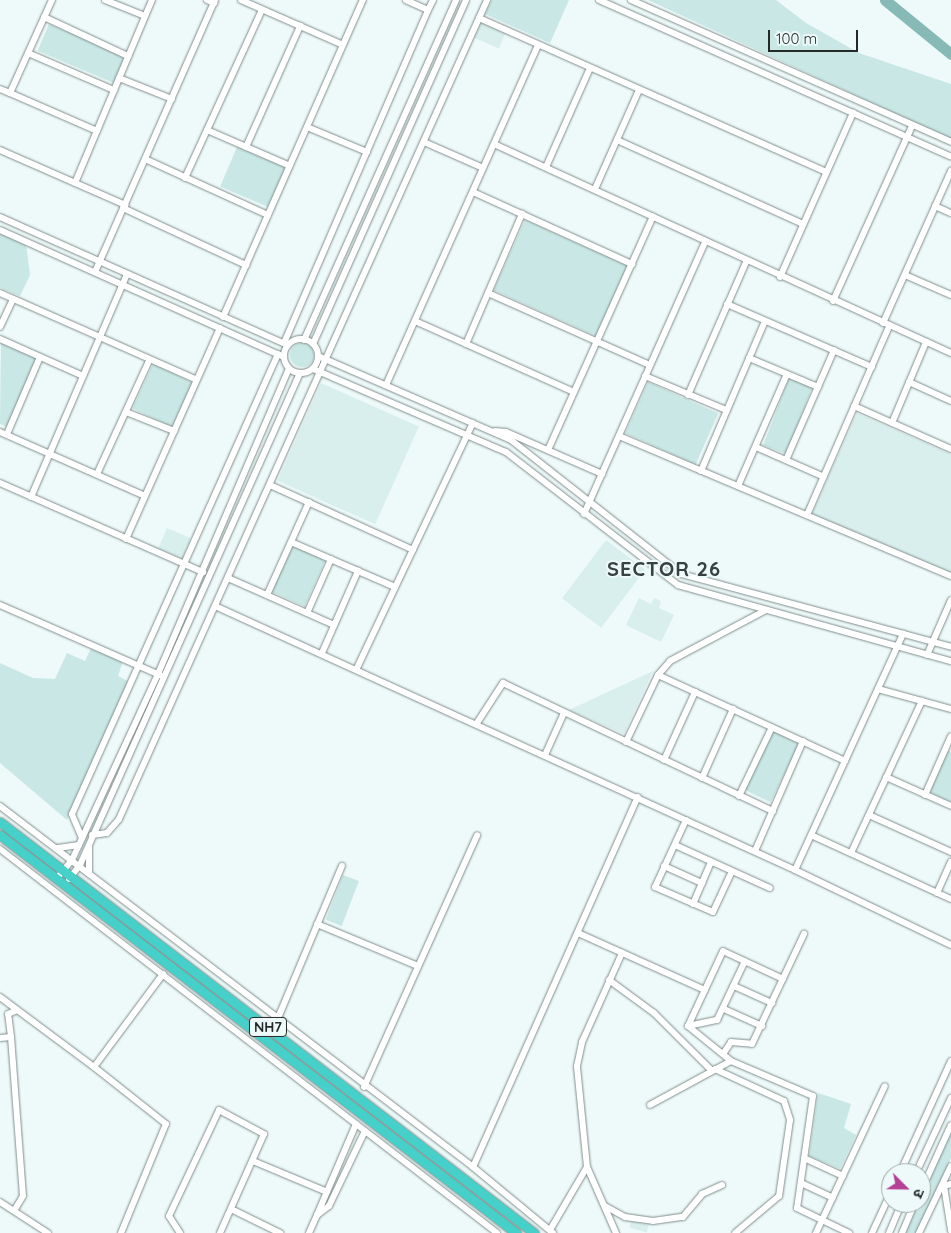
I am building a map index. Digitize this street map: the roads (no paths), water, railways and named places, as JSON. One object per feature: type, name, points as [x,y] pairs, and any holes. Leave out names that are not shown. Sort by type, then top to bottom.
[{"type":"highway","name":"NH7","points":[[0,822],[64,878],[516,1233]]},
{"type":"highway","name":"NH7","points":[[0,835],[64,878],[534,1233]]},
{"type":"street","points":[[10,93],[52,0]]},
{"type":"street","points":[[105,0],[145,16]]},
{"type":"street","points":[[74,182],[152,0]]},
{"type":"street","points":[[95,272],[215,2],[207,0]]},
{"type":"street","points":[[241,0],[343,45]]},
{"type":"street","points":[[223,317],[363,0]]},
{"type":"street","points":[[406,0],[428,10]]},
{"type":"street","points":[[82,838],[72,814],[182,563],[286,344],[433,0]]},
{"type":"street","points":[[304,340],[456,0]]},
{"type":"street","points":[[313,344],[466,0]]},
{"type":"street","points":[[92,835],[107,833],[119,819],[487,0]]},
{"type":"street","points":[[599,0],[951,157]]},
{"type":"street","points":[[631,0],[951,142]]},
{"type":"street","points":[[185,178],[262,10]]},
{"type":"street","points":[[44,17],[128,56]]},
{"type":"street","points":[[478,18],[826,172]]},
{"type":"street","points":[[246,147],[300,26]]},
{"type":"street","points":[[386,385],[538,45]]},
{"type":"street","points":[[28,53],[114,90]]},
{"type":"street","points":[[546,168],[590,68]]},
{"type":"street","points":[[119,78],[172,99]]},
{"type":"street","points":[[0,89],[96,131]]},
{"type":"street","points":[[595,190],[639,90]]},
{"type":"street","points":[[780,277],[853,113]]},
{"type":"street","points":[[833,301],[912,126]]},
{"type":"street","points":[[307,127],[367,152]]},
{"type":"street","points":[[207,130],[290,166]]},
{"type":"street","points":[[617,140],[803,224]]},
{"type":"street","points":[[424,142],[483,168]]},
{"type":"street","points":[[494,144],[702,238],[704,244],[584,514]]},
{"type":"street","points":[[0,150],[74,182],[246,265]]},
{"type":"street","points":[[145,160],[268,215]]},
{"type":"street","points":[[807,515],[872,367],[905,275],[951,171]]},
{"type":"street","points":[[473,192],[632,264]]},
{"type":"street","points":[[935,206],[951,213]]},
{"type":"street","points":[[466,344],[522,214]]},
{"type":"street","points":[[548,450],[653,216]]},
{"type":"street","points":[[0,217],[286,344],[304,340],[313,344],[318,356],[312,369],[300,374],[64,878]]},
{"type":"street","points":[[0,230],[281,355],[290,369],[300,374]]},
{"type":"street","points":[[704,244],[951,353]]},
{"type":"street","points":[[688,394],[746,262]]},
{"type":"street","points":[[31,497],[127,274]]},
{"type":"street","points":[[905,275],[950,293]]},
{"type":"street","points":[[0,293],[99,340],[197,380]]},
{"type":"street","points":[[488,293],[650,365]]},
{"type":"street","points":[[0,327],[12,299]]},
{"type":"street","points":[[727,304],[872,367]]},
{"type":"street","points":[[415,321],[574,392]]},
{"type":"street","points":[[701,471],[765,321]]},
{"type":"street","points":[[126,539],[220,328]]},
{"type":"street","points":[[0,339],[83,376]]},
{"type":"street","points":[[892,423],[926,342]]},
{"type":"street","points":[[786,460],[834,350]]},
{"type":"street","points":[[318,356],[511,440],[681,574],[951,647]]},
{"type":"street","points":[[40,357],[3,433],[145,496]]},
{"type":"street","points":[[749,358],[818,386]]},
{"type":"street","points":[[97,474],[149,361]]},
{"type":"street","points":[[64,878],[80,865],[160,675],[200,571],[290,369]]},
{"type":"street","points":[[312,369],[506,452],[678,585],[951,662]]},
{"type":"street","points":[[738,486],[787,374]]},
{"type":"street","points":[[645,376],[726,410]]},
{"type":"street","points":[[910,382],[951,401]]},
{"type":"street","points":[[854,406],[951,449]]},
{"type":"street","points":[[126,412],[174,431]]},
{"type":"street","points":[[356,668],[473,423]]},
{"type":"street","points":[[491,431],[506,432],[602,474]]},
{"type":"street","points":[[619,436],[951,576]]},
{"type":"street","points":[[756,446],[824,477]]},
{"type":"street","points":[[0,483],[208,574]]},
{"type":"street","points":[[270,485],[413,550]]},
{"type":"street","points":[[267,595],[309,502]]},
{"type":"street","points":[[291,542],[395,587]]},
{"type":"street","points":[[307,613],[331,559]]},
{"type":"street","points":[[322,653],[358,570]]},
{"type":"street","points":[[228,578],[334,625]]},
{"type":"street","points":[[927,655],[951,600]]},
{"type":"street","points":[[0,605],[160,675]]},
{"type":"street","points":[[215,606],[356,668],[638,797],[951,945]]},
{"type":"street","points":[[626,742],[658,675],[670,660],[766,610]]},
{"type":"street","points":[[795,870],[903,634]]},
{"type":"street","points":[[658,675],[845,760]]},
{"type":"street","points":[[477,724],[503,683],[773,811]]},
{"type":"street","points":[[878,689],[951,709]]},
{"type":"street","points":[[664,760],[695,692]]},
{"type":"street","points":[[851,853],[922,701]]},
{"type":"street","points":[[702,778],[733,709]]},
{"type":"street","points":[[545,755],[564,713]]},
{"type":"street","points":[[739,796],[772,727]]},
{"type":"street","points":[[925,794],[948,749],[951,736]]},
{"type":"street","points":[[755,851],[804,741]]},
{"type":"street","points":[[886,777],[951,806]]},
{"type":"street","points":[[473,1166],[638,797]]},
{"type":"street","points":[[0,806],[80,865],[364,1087],[473,1166],[551,1232],[587,1167]]},
{"type":"street","points":[[869,815],[951,852]]},
{"type":"street","points":[[686,820],[655,887],[713,912],[732,871]]},
{"type":"street","points":[[364,1087],[476,835]]},
{"type":"street","points":[[811,835],[951,899]]},
{"type":"street","points":[[89,843],[89,872]]},
{"type":"street","points":[[54,847],[79,845]]},
{"type":"street","points":[[674,845],[770,888]]},
{"type":"street","points":[[0,850],[497,1233]]},
{"type":"street","points":[[693,904],[711,862]]},
{"type":"street","points":[[937,893],[951,862]]},
{"type":"street","points":[[278,1018],[342,866]]},
{"type":"street","points":[[664,866],[702,883]]},
{"type":"street","points":[[317,924],[418,966]]},
{"type":"street","points":[[578,933],[705,990]]},
{"type":"street","points":[[723,1054],[731,1042],[752,1044],[804,934]]},
{"type":"street","points":[[688,1026],[723,951],[783,979]]},
{"type":"street","points":[[616,1233],[587,1167],[577,1092],[578,1054],[622,953]]},
{"type":"street","points":[[688,1026],[717,1020],[724,1009],[745,962]]},
{"type":"street","points":[[94,1067],[163,974]]},
{"type":"street","points":[[609,980],[654,1013],[714,1070],[784,1101],[790,1120],[779,1196],[735,1233]]},
{"type":"street","points":[[734,986],[772,1003]]},
{"type":"street","points":[[0,997],[94,1067],[166,1124],[120,1233]]},
{"type":"street","points":[[724,1009],[762,1026]]},
{"type":"street","points":[[14,1212],[23,1196],[8,1014],[17,1010]]},
{"type":"street","points":[[688,1026],[731,1060],[813,1096],[797,1208],[850,1233]]},
{"type":"street","points":[[0,1038],[11,1037]]},
{"type":"street","points":[[650,1105],[731,1060]]},
{"type":"street","points":[[905,1163],[951,1061]]},
{"type":"street","points":[[816,1233],[885,1086]]},
{"type":"street","points":[[921,1163],[951,1098]]},
{"type":"street","points":[[180,1233],[169,1216],[218,1110],[262,1132],[253,1161],[220,1233]]},
{"type":"street","points":[[309,1233],[356,1124]]},
{"type":"street","points":[[931,1169],[951,1125]]},
{"type":"street","points":[[317,1215],[329,1206],[365,1131]]},
{"type":"street","points":[[804,1158],[843,1176]]},
{"type":"street","points":[[253,1161],[327,1192]]},
{"type":"street","points":[[920,1233],[951,1166]]},
{"type":"street","points":[[801,1183],[833,1198]]},
{"type":"street","points":[[951,1184],[944,1186],[951,1230]]},
{"type":"street","points":[[605,1206],[625,1217],[653,1221],[683,1217],[702,1194],[722,1185]]},
{"type":"street","points":[[0,1202],[48,1233]]},
{"type":"street","points":[[231,1209],[280,1233]]},
{"type":"street","points":[[872,1233],[881,1213]]},
{"type":"street","points":[[889,1233],[898,1213]]},
{"type":"street","points":[[902,1233],[911,1213]]},
{"type":"waterway","points":[[885,0],[951,54]]},
{"type":"district","name":"SECTOR 26","points":[[664,568]]}]
